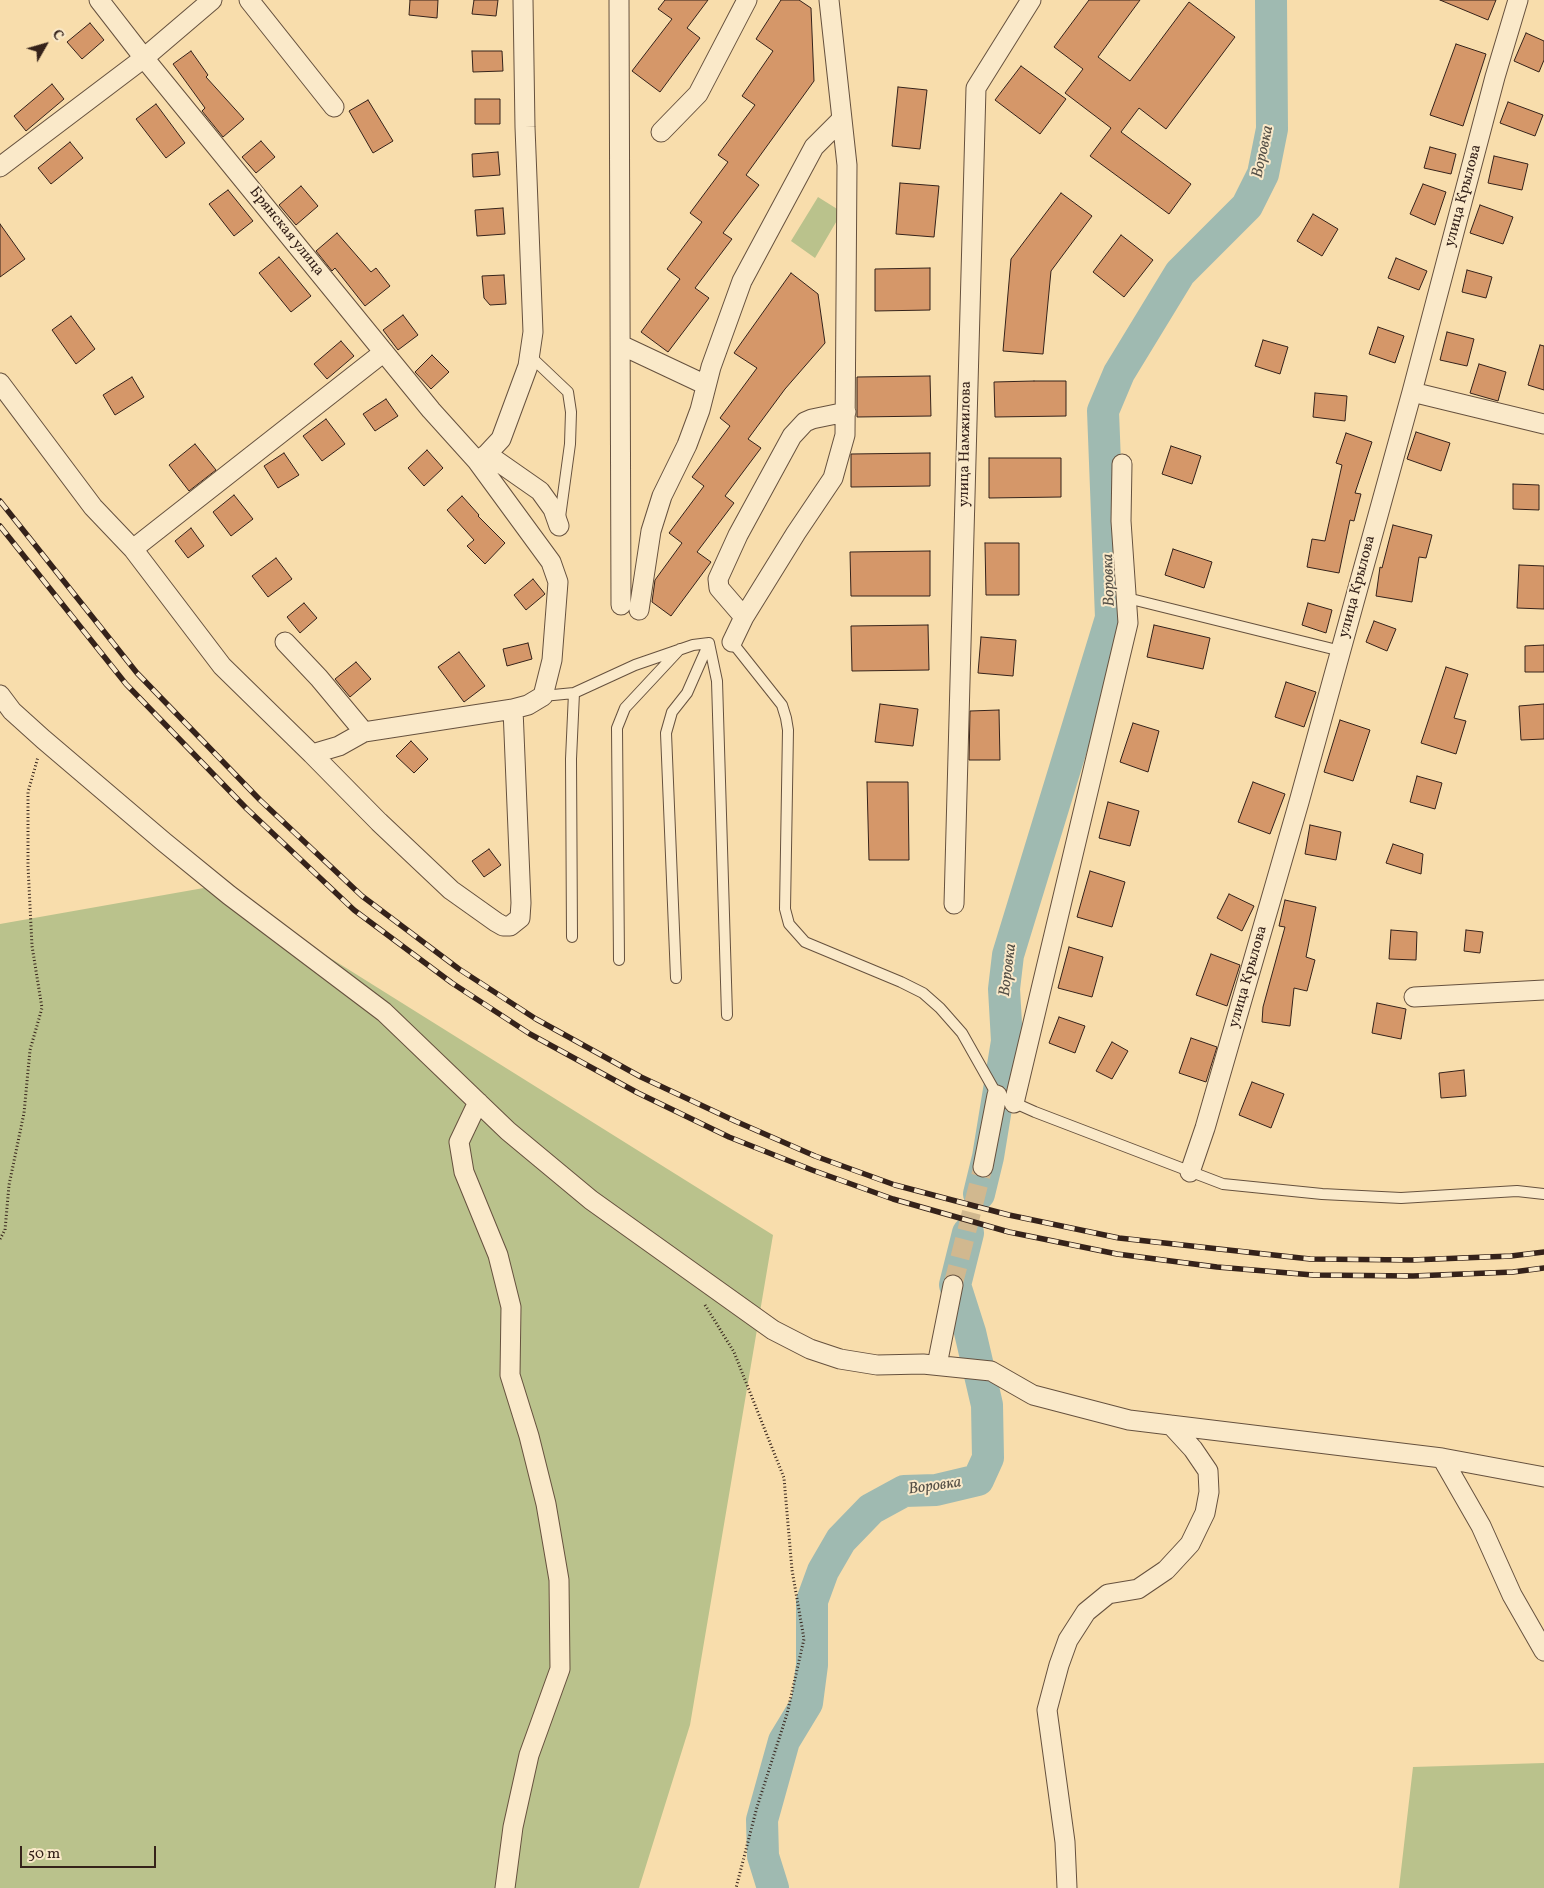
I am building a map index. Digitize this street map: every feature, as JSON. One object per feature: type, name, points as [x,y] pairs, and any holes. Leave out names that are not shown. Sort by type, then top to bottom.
[{"type":"street","name":"Брянская улица","points":[[99,0],[144,58],[431,410],[482,458]]},
{"type":"street","points":[[0,168],[144,58],[212,0]]},
{"type":"street","points":[[249,0],[334,107]]},
{"type":"street","points":[[482,458],[501,439],[507,425],[528,366],[533,332],[525,128],[523,0]]},
{"type":"street","points":[[619,0],[621,605]]},
{"type":"street","points":[[661,132],[698,94],[747,0]]},
{"type":"street","points":[[732,642],[744,617],[833,478],[845,435],[846,165],[829,0]]},
{"type":"street","name":"улица Намжилова","points":[[954,904],[976,88],[1031,0]]},
{"type":"street","name":"улица Крылова","points":[[1190,1172],[1205,1128],[1291,831],[1412,392],[1495,77],[1518,0]]},
{"type":"street","points":[[640,610],[654,522],[662,496],[688,445],[711,368],[742,281],[814,147],[842,119]]},
{"type":"street","points":[[621,345],[706,385]]},
{"type":"street","points":[[133,549],[384,352]]},
{"type":"street","points":[[0,382],[93,507],[133,549],[222,666],[379,822],[451,890],[503,926],[510,926],[520,918],[521,903],[513,709]]},
{"type":"street","points":[[1412,392],[1544,424]]},
{"type":"street","points":[[744,617],[719,588],[718,579],[738,535],[792,436],[805,422],[846,412]]},
{"type":"street","points":[[482,458],[540,491],[553,509],[559,526]]},
{"type":"street","points":[[312,754],[339,746],[364,732],[513,709],[543,696],[552,660],[558,582],[551,562],[482,458]]},
{"type":"street","points":[[983,1167],[1008,1100],[1128,623],[1121,521],[1122,464]]},
{"type":"street","points":[[285,642],[319,678],[364,732]]},
{"type":"street","points":[[0,694],[6,712],[43,739],[229,895],[384,1012],[508,1131],[591,1200],[773,1330],[810,1349],[840,1359],[877,1365],[923,1364],[991,1371],[1033,1395],[1129,1420],[1442,1458],[1544,1477]]},
{"type":"street","points":[[1414,997],[1544,990]]},
{"type":"street","points":[[478,1102],[459,1142],[464,1172],[498,1255],[511,1307],[510,1375],[529,1436],[546,1504],[560,1580],[560,1669],[529,1755],[513,1827],[504,1888]]},
{"type":"street","points":[[938,1365],[953,1286]]},
{"type":"street","points":[[1067,1888],[1065,1842],[1047,1710],[1068,1640],[1086,1612],[1108,1594],[1138,1589],[1166,1570],[1190,1544],[1205,1513],[1209,1492],[1208,1471],[1193,1449],[1171,1425]]},
{"type":"street","points":[[1442,1458],[1481,1526],[1512,1595],[1544,1651]]},
{"type":"lane","points":[[530,355],[568,392],[571,412],[570,444],[559,526]]},
{"type":"lane","points":[[1127,598],[1341,651]]},
{"type":"lane","points":[[732,642],[782,705],[786,718],[788,730],[786,909],[789,924],[805,942],[902,982],[924,994],[940,1008],[962,1033],[1008,1100],[1223,1184],[1322,1194],[1402,1198],[1517,1191],[1544,1194]]},
{"type":"lane","points":[[543,696],[574,693],[635,665],[693,645],[709,644]]},
{"type":"lane","points":[[676,978],[666,732],[672,712],[687,693],[709,644]]},
{"type":"lane","points":[[709,644],[717,681],[727,1015]]},
{"type":"lane","points":[[619,960],[617,728],[625,708],[680,649]]},
{"type":"lane","points":[[572,937],[571,759],[574,693]]},
{"type":"path","points":[[0,1239],[6,1230],[9,1185],[24,1113],[30,1050],[42,1008],[32,946],[28,866],[28,792],[43,739]]},
{"type":"path","points":[[705,1304],[734,1352],[784,1478],[792,1570],[804,1639],[787,1714],[757,1807],[736,1888]]},
{"type":"green space","points":[[818,197],[842,212],[815,258],[791,241]]},
{"type":"green space","points":[[215,886],[773,1235],[690,1725],[639,1888],[0,1888],[0,924]]},
{"type":"green space","points":[[1544,1763],[1544,1888],[1399,1888],[1413,1767]]},
{"type":"building","points":[[410,0],[438,0],[437,18],[409,15]]},
{"type":"building","points":[[474,0],[498,0],[496,16],[472,14]]},
{"type":"building","points":[[665,0],[708,0],[687,28],[700,38],[660,92],[632,71],[672,19],[658,9]]},
{"type":"building","points":[[781,0],[799,0],[811,8],[814,81],[746,175],[759,185],[723,233],[732,239],[695,288],[709,298],[668,352],[641,332],[680,279],[667,269],[702,222],[690,213],[728,162],[718,155],[755,105],[742,96],[773,51],[756,39]]},
{"type":"building","points":[[1089,0],[1140,0],[1098,57],[1130,81],[1189,2],[1235,37],[1166,129],[1139,108],[1121,132],[1191,184],[1169,214],[1090,156],[1111,128],[1065,93],[1083,69],[1054,47]]},
{"type":"building","points":[[1440,0],[1496,0],[1488,20]]},
{"type":"building","points":[[90,23],[104,40],[82,59],[67,42]]},
{"type":"building","points":[[1526,33],[1544,41],[1544,60],[1539,72],[1514,61]]},
{"type":"building","points":[[1456,44],[1486,54],[1463,126],[1430,115]]},
{"type":"building","points":[[191,51],[208,75],[206,77],[244,119],[223,137],[202,111],[205,108],[173,64]]},
{"type":"building","points":[[472,51],[502,51],[503,71],[473,72]]},
{"type":"building","points":[[1021,66],[1066,99],[1040,134],[995,100]]},
{"type":"building","points":[[52,84],[64,99],[26,131],[14,116]]},
{"type":"building","points":[[898,87],[927,90],[920,149],[892,146]]},
{"type":"building","points":[[475,99],[500,99],[500,124],[475,124]]},
{"type":"building","points":[[368,100],[393,141],[373,153],[349,111]]},
{"type":"building","points":[[1508,102],[1543,115],[1535,136],[1500,123]]},
{"type":"building","points":[[156,104],[185,143],[166,158],[136,119]]},
{"type":"building","points":[[261,141],[275,157],[256,173],[242,157]]},
{"type":"building","points":[[70,142],[83,158],[51,184],[38,168]]},
{"type":"building","points":[[1430,147],[1456,154],[1451,174],[1424,168]]},
{"type":"building","points":[[498,152],[500,175],[473,177],[472,154]]},
{"type":"building","points":[[1494,156],[1528,164],[1522,190],[1488,183]]},
{"type":"building","points":[[900,183],[939,186],[934,237],[896,234]]},
{"type":"building","points":[[1423,184],[1446,192],[1435,225],[1410,214]]},
{"type":"building","points":[[301,186],[318,206],[296,225],[279,205]]},
{"type":"building","points":[[228,190],[253,221],[234,236],[209,204]]},
{"type":"building","points":[[1061,193],[1092,216],[1051,271],[1043,354],[1003,351],[1011,259]]},
{"type":"building","points":[[1480,205],[1513,217],[1503,244],[1470,233]]},
{"type":"building","points":[[503,208],[505,234],[477,236],[475,210]]},
{"type":"building","points":[[1313,214],[1338,229],[1322,256],[1297,241]]},
{"type":"building","points":[[0,224],[25,259],[0,277]]},
{"type":"building","points":[[337,233],[371,272],[376,268],[390,286],[365,306],[335,268],[332,271],[316,251]]},
{"type":"building","points":[[1121,235],[1153,260],[1124,297],[1093,272]]},
{"type":"building","points":[[279,257],[311,296],[291,312],[259,273]]},
{"type":"building","points":[[1396,258],[1427,271],[1419,290],[1388,278]]},
{"type":"building","points":[[930,268],[930,310],[875,311],[875,269]]},
{"type":"building","points":[[1467,270],[1492,277],[1486,298],[1462,292]]},
{"type":"building","points":[[791,273],[818,294],[825,343],[785,389],[748,439],[761,448],[725,496],[734,503],[697,552],[711,562],[671,616],[652,602],[655,580],[682,543],[669,533],[704,486],[692,477],[730,426],[720,418],[757,368],[734,353]]},
{"type":"building","points":[[504,275],[506,304],[490,305],[484,298],[482,276]]},
{"type":"building","points":[[403,315],[418,335],[398,350],[383,330]]},
{"type":"building","points":[[71,316],[95,349],[76,364],[52,330]]},
{"type":"building","points":[[1378,327],[1404,336],[1395,363],[1369,354]]},
{"type":"building","points":[[1447,332],[1474,339],[1467,366],[1440,360]]},
{"type":"building","points":[[1263,340],[1288,347],[1280,374],[1255,366]]},
{"type":"building","points":[[341,341],[354,356],[327,379],[314,364]]},
{"type":"building","points":[[1540,345],[1544,346],[1544,390],[1528,385]]},
{"type":"building","points":[[432,355],[449,372],[431,389],[415,372]]},
{"type":"building","points":[[1479,364],[1506,372],[1498,401],[1470,393]]},
{"type":"building","points":[[930,376],[931,416],[857,417],[857,377]]},
{"type":"building","points":[[132,377],[144,397],[115,415],[103,395]]},
{"type":"building","points":[[1066,381],[1066,416],[995,417],[994,382]]},
{"type":"building","points":[[1315,393],[1347,396],[1345,421],[1313,417]]},
{"type":"building","points":[[386,399],[398,416],[375,431],[363,414]]},
{"type":"building","points":[[326,419],[345,444],[322,461],[303,436]]},
{"type":"building","points":[[1416,432],[1450,443],[1441,471],[1407,459]]},
{"type":"building","points":[[1346,433],[1372,442],[1355,493],[1361,494],[1354,521],[1350,520],[1339,573],[1307,567],[1312,539],[1325,541],[1342,465],[1336,463]]},
{"type":"building","points":[[195,444],[216,470],[189,491],[169,465]]},
{"type":"building","points":[[1171,446],[1201,456],[1192,484],[1162,474]]},
{"type":"building","points":[[427,450],[443,468],[424,486],[408,468]]},
{"type":"building","points":[[284,453],[299,475],[278,488],[264,466]]},
{"type":"building","points":[[930,453],[930,486],[851,487],[851,454]]},
{"type":"building","points":[[989,458],[1061,458],[1061,497],[989,498]]},
{"type":"building","points":[[1513,484],[1539,485],[1539,510],[1513,509]]},
{"type":"building","points":[[234,495],[253,519],[231,536],[213,512]]},
{"type":"building","points":[[462,496],[478,516],[505,543],[485,564],[467,546],[474,540],[447,510]]},
{"type":"building","points":[[1393,525],[1432,535],[1426,558],[1419,557],[1412,602],[1376,596],[1380,567],[1382,568]]},
{"type":"building","points":[[191,528],[204,546],[188,558],[175,541]]},
{"type":"building","points":[[985,543],[1019,543],[1019,595],[986,595]]},
{"type":"building","points":[[1173,549],[1212,562],[1204,588],[1165,575]]},
{"type":"building","points":[[930,551],[930,596],[851,596],[850,552]]},
{"type":"building","points":[[276,558],[292,579],[268,597],[252,576]]},
{"type":"building","points":[[1519,565],[1544,566],[1544,609],[1517,608]]},
{"type":"building","points":[[533,579],[545,594],[526,610],[514,595]]},
{"type":"building","points":[[304,603],[317,618],[300,633],[287,617]]},
{"type":"building","points":[[1308,603],[1332,610],[1326,633],[1302,625]]},
{"type":"building","points":[[1374,621],[1396,629],[1387,651],[1366,642]]},
{"type":"building","points":[[928,625],[929,670],[852,671],[851,626]]},
{"type":"building","points":[[1154,625],[1210,638],[1203,669],[1147,657]]},
{"type":"building","points":[[981,637],[1016,640],[1013,676],[978,673]]},
{"type":"building","points":[[528,643],[532,659],[507,666],[503,649]]},
{"type":"building","points":[[1544,645],[1544,672],[1525,672],[1525,646]]},
{"type":"building","points":[[459,652],[485,686],[464,702],[438,667]]},
{"type":"building","points":[[356,662],[371,679],[350,697],[335,679]]},
{"type":"building","points":[[1446,667],[1468,674],[1454,718],[1466,721],[1456,754],[1421,743]]},
{"type":"building","points":[[1286,682],[1316,692],[1304,727],[1275,717]]},
{"type":"building","points":[[880,704],[918,709],[913,746],[875,742]]},
{"type":"building","points":[[1544,704],[1544,739],[1521,740],[1519,706]]},
{"type":"building","points":[[999,710],[1000,760],[969,760],[970,711]]},
{"type":"building","points":[[1340,720],[1370,730],[1353,781],[1324,772]]},
{"type":"building","points":[[1133,723],[1159,731],[1148,772],[1120,762]]},
{"type":"building","points":[[411,741],[428,759],[414,773],[396,756]]},
{"type":"building","points":[[1417,776],[1442,783],[1435,809],[1410,802]]},
{"type":"building","points":[[867,782],[908,782],[909,860],[869,860]]},
{"type":"building","points":[[1253,782],[1285,794],[1270,834],[1238,822]]},
{"type":"building","points":[[1108,802],[1139,811],[1130,846],[1099,838]]},
{"type":"building","points":[[1310,825],[1341,832],[1336,860],[1305,854]]},
{"type":"building","points":[[1393,844],[1423,854],[1421,874],[1386,863]]},
{"type":"building","points":[[489,849],[501,865],[484,877],[472,861]]},
{"type":"building","points":[[1090,871],[1125,882],[1112,927],[1077,917]]},
{"type":"building","points":[[1229,894],[1254,906],[1242,931],[1217,918]]},
{"type":"building","points":[[1285,900],[1316,907],[1306,957],[1315,960],[1307,991],[1294,988],[1290,1026],[1262,1022],[1263,1007],[1285,927],[1279,926]]},
{"type":"building","points":[[1391,930],[1417,932],[1416,960],[1389,959]]},
{"type":"building","points":[[1466,930],[1483,932],[1480,953],[1464,951]]},
{"type":"building","points":[[1069,947],[1103,957],[1092,997],[1058,988]]},
{"type":"building","points":[[1211,954],[1240,965],[1227,1006],[1196,995]]},
{"type":"building","points":[[1377,1003],[1406,1009],[1401,1039],[1372,1033]]},
{"type":"building","points":[[1059,1017],[1085,1026],[1075,1053],[1049,1043]]},
{"type":"building","points":[[1191,1038],[1217,1047],[1206,1082],[1179,1073]]},
{"type":"building","points":[[1112,1042],[1128,1051],[1112,1079],[1096,1071]]},
{"type":"building","points":[[1464,1070],[1466,1096],[1441,1098],[1439,1073]]},
{"type":"building","points":[[1252,1082],[1284,1094],[1271,1128],[1239,1115]]},
{"type":"waterway","name":"Воровка","points":[[979,1194],[988,1157],[1007,1041],[1004,989],[1008,955],[1111,618],[1103,411],[1119,373],[1180,273],[1247,206],[1263,174],[1272,129],[1271,0]]},
{"type":"waterway","name":"Воровка","points":[[773,1888],[763,1856],[762,1820],[784,1741],[807,1703],[812,1665],[812,1601],[823,1571],[841,1540],[871,1509],[904,1491],[936,1490],[978,1480],[988,1458],[987,1405],[970,1332],[955,1285],[968,1233]]},
{"type":"tunnel","points":[[953,1285],[983,1167]]},
{"type":"railway","points":[[0,501],[137,673],[260,800],[362,896],[459,969],[536,1019],[641,1077],[815,1156],[895,1185],[1009,1215],[1119,1238],[1310,1259],[1412,1260],[1511,1256],[1544,1252]]},
{"type":"railway","points":[[0,526],[126,684],[247,809],[354,910],[452,983],[530,1034],[638,1093],[729,1137],[812,1170],[893,1199],[1009,1232],[1117,1254],[1217,1267],[1313,1275],[1413,1276],[1513,1272],[1544,1268]]}]
